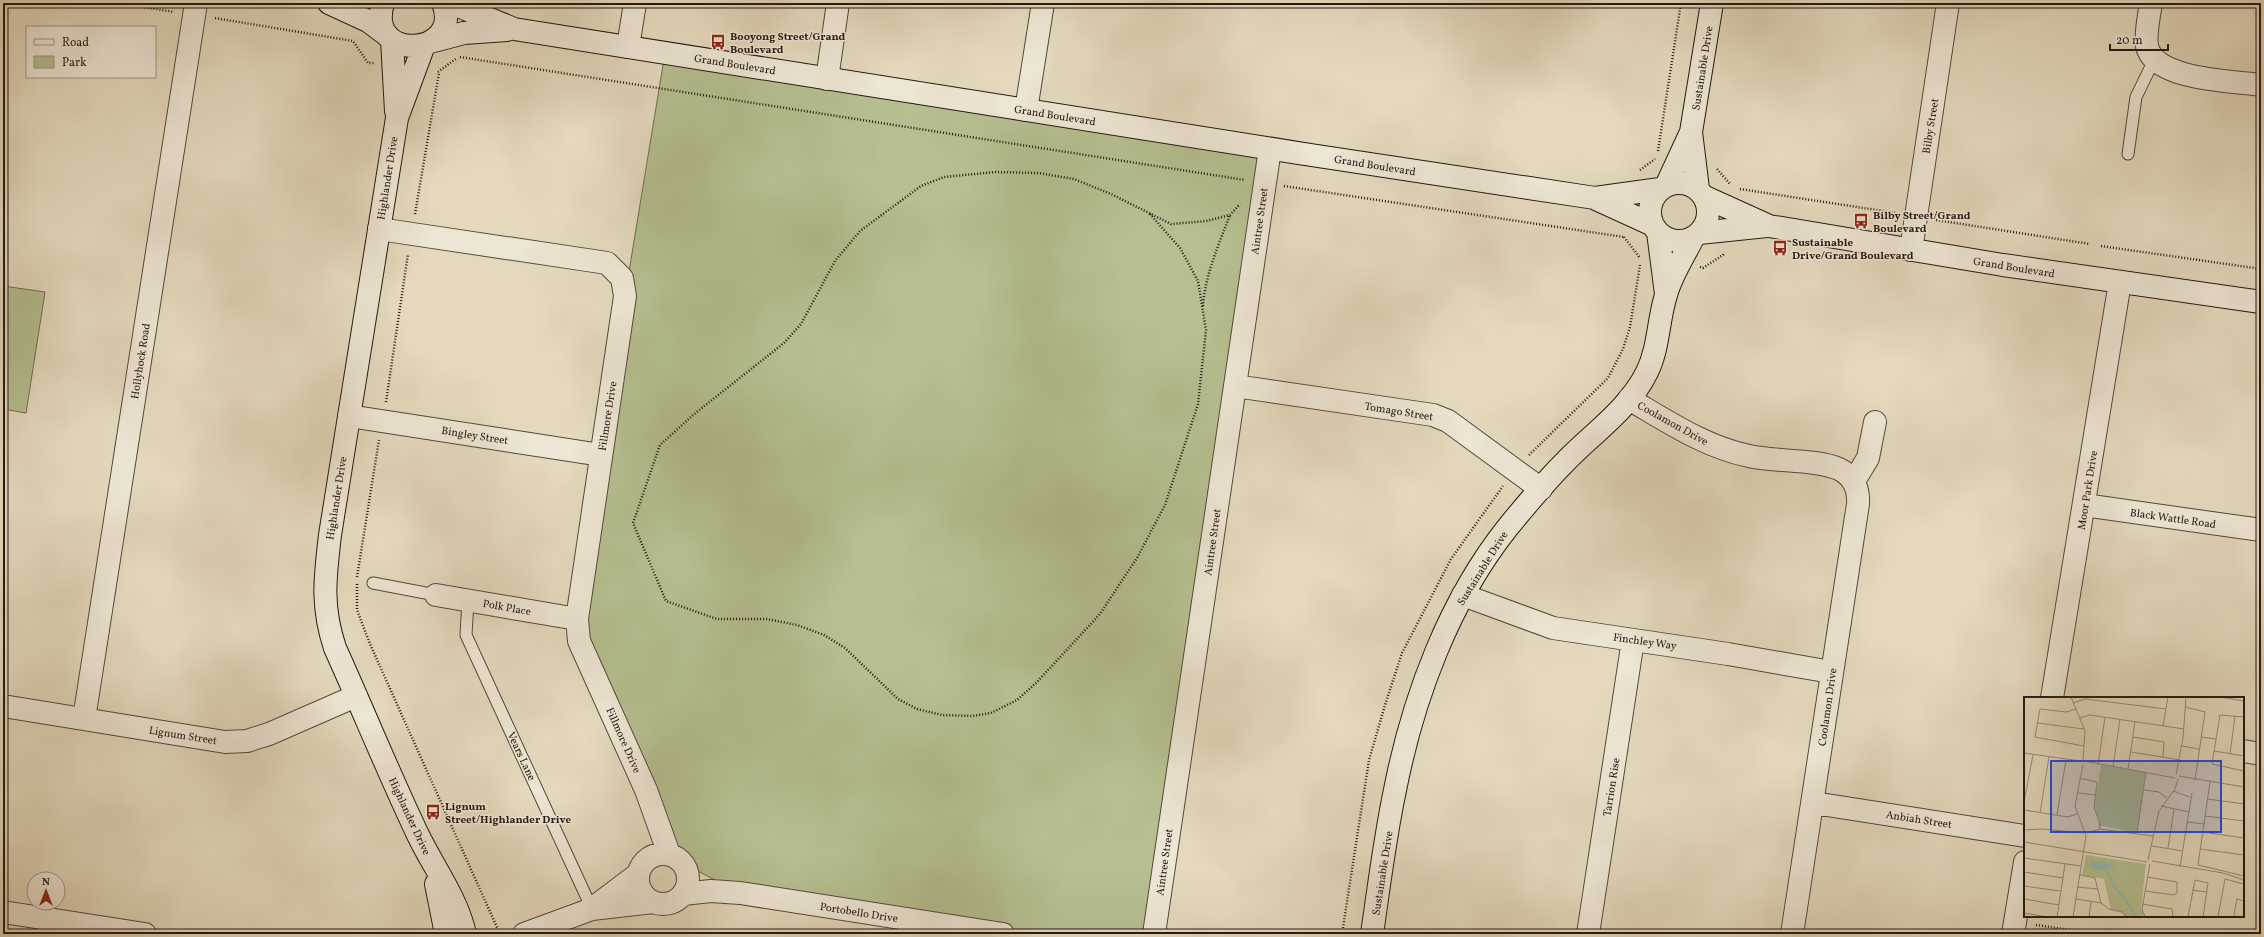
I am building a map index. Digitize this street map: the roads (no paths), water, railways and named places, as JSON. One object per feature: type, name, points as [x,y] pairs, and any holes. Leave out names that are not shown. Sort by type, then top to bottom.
[{"type":"street","points":[[329,3],[368,21],[390,38]]},
{"type":"street","name":"Highlander Drive","points":[[383,3],[380,19],[390,38],[397,118]]},
{"type":"street","points":[[427,44],[443,27],[445,18],[443,3]]},
{"type":"street","name":"Grand Boulevard","points":[[450,3],[514,29],[1270,149],[1595,198],[1663,188]]},
{"type":"street","points":[[628,47],[635,3]]},
{"type":"street","points":[[827,79],[838,3]]},
{"type":"street","points":[[1026,110],[1043,3]]},
{"type":"street","name":"Sustainable Drive","points":[[1663,188],[1691,132],[1712,3]]},
{"type":"street","name":"Bilby Street","points":[[1911,250],[1948,3]]},
{"type":"street","points":[[2151,3],[2147,40],[2150,54],[2154,60],[2171,71],[2183,74],[2261,85]]},
{"type":"street","name":"Hollyhock Road","points":[[84,719],[195,9]]},
{"type":"street","name":"Grand Boulevard","points":[[390,38],[405,46],[427,44],[464,33],[514,29]]},
{"type":"street","name":"Highlander Drive","points":[[427,44],[397,118],[330,535],[324,601],[327,623],[356,696],[430,860],[450,892],[465,934]]},
{"type":"street","name":"Sustainable Drive","points":[[1691,132],[1701,193]]},
{"type":"street","name":"Aintree Street","points":[[1154,934],[1270,149]]},
{"type":"street","points":[[1683,183],[1701,193],[1708,207],[1708,216],[1705,226],[1696,236],[1684,241],[1674,241],[1655,228],[1650,216],[1651,206],[1654,197],[1663,188],[1683,183]]},
{"type":"street","name":"Grand Boulevard","points":[[1701,193],[1769,226],[1911,250],[2261,302]]},
{"type":"street","name":"Grand Boulevard","points":[[1595,198],[1655,228]]},
{"type":"street","name":"Grand Boulevard","points":[[1696,236],[1769,226]]},
{"type":"street","name":"Sustainable Drive","points":[[1655,228],[1666,294]]},
{"type":"street","name":"Fillmore Drive","points":[[379,229],[607,263],[622,278],[625,296],[577,620],[579,640],[676,858]]},
{"type":"street","name":"Sustainable Drive","points":[[1372,934],[1395,789],[1412,720],[1435,655],[1463,595],[1507,528],[1541,489],[1629,399],[1647,372],[1654,352],[1666,294],[1696,236]]},
{"type":"street","name":"Moor Park Drive","points":[[2052,697],[2120,282]]},
{"type":"street","name":"Tomago Street","points":[[1235,386],[1433,416],[1448,421],[1541,489]]},
{"type":"street","name":"Coolamon Drive","points":[[1629,399],[1695,437],[1720,449],[1750,457],[1832,467],[1845,473],[1854,481],[1859,496],[1831,672],[1814,803],[1792,934]]},
{"type":"street","name":"Bingley Street","points":[[349,416],[601,455]]},
{"type":"street","points":[[1854,481],[1868,458],[1875,422]]},
{"type":"street","name":"Black Wattle Road","points":[[2084,505],[2261,530]]},
{"type":"street","name":"Polk Place","points":[[436,595],[577,620]]},
{"type":"street","name":"Finchley Way","points":[[1463,595],[1554,628],[1831,672]]},
{"type":"street","name":"Tarrion Rise","points":[[1588,934],[1633,640]]},
{"type":"street","name":"Lignum Street","points":[[3,706],[225,742],[247,741],[269,734],[356,696]]},
{"type":"street","points":[[2244,751],[2261,754]]},
{"type":"street","points":[[646,790],[648,826],[642,867],[641,890],[653,902]]},
{"type":"street","name":"Anbiah Street","points":[[1814,803],[2024,836]]},
{"type":"street","points":[[524,934],[592,909],[653,902],[669,903],[683,894],[689,878],[676,858],[661,853],[592,909]]},
{"type":"street","name":"Portobello Drive","points":[[676,858],[740,893]]},
{"type":"street","name":"Highlander Drive","points":[[430,860],[446,934]]},
{"type":"street","points":[[2014,934],[2024,869]]},
{"type":"street","name":"Portobello Drive","points":[[683,894],[711,891],[740,893],[1003,934]]},
{"type":"street","points":[[3,912],[145,934]]},
{"type":"lane","points":[[2128,154],[2136,98],[2154,60]]},
{"type":"lane","points":[[373,583],[436,595]]},
{"type":"lane","name":"Vears Lane","points":[[468,600],[466,635],[592,909]]},
{"type":"place","name":"Booyong Street/Grand Boulevard","points":[[718,42]]},
{"type":"place","name":"Bilby Street/Grand Boulevard","points":[[1861,221]]},
{"type":"place","name":"Sustainable Drive/Grand Boulevard","points":[[1780,248]]},
{"type":"place","name":"Lignum Street/Highlander Drive","points":[[433,812]]}]
